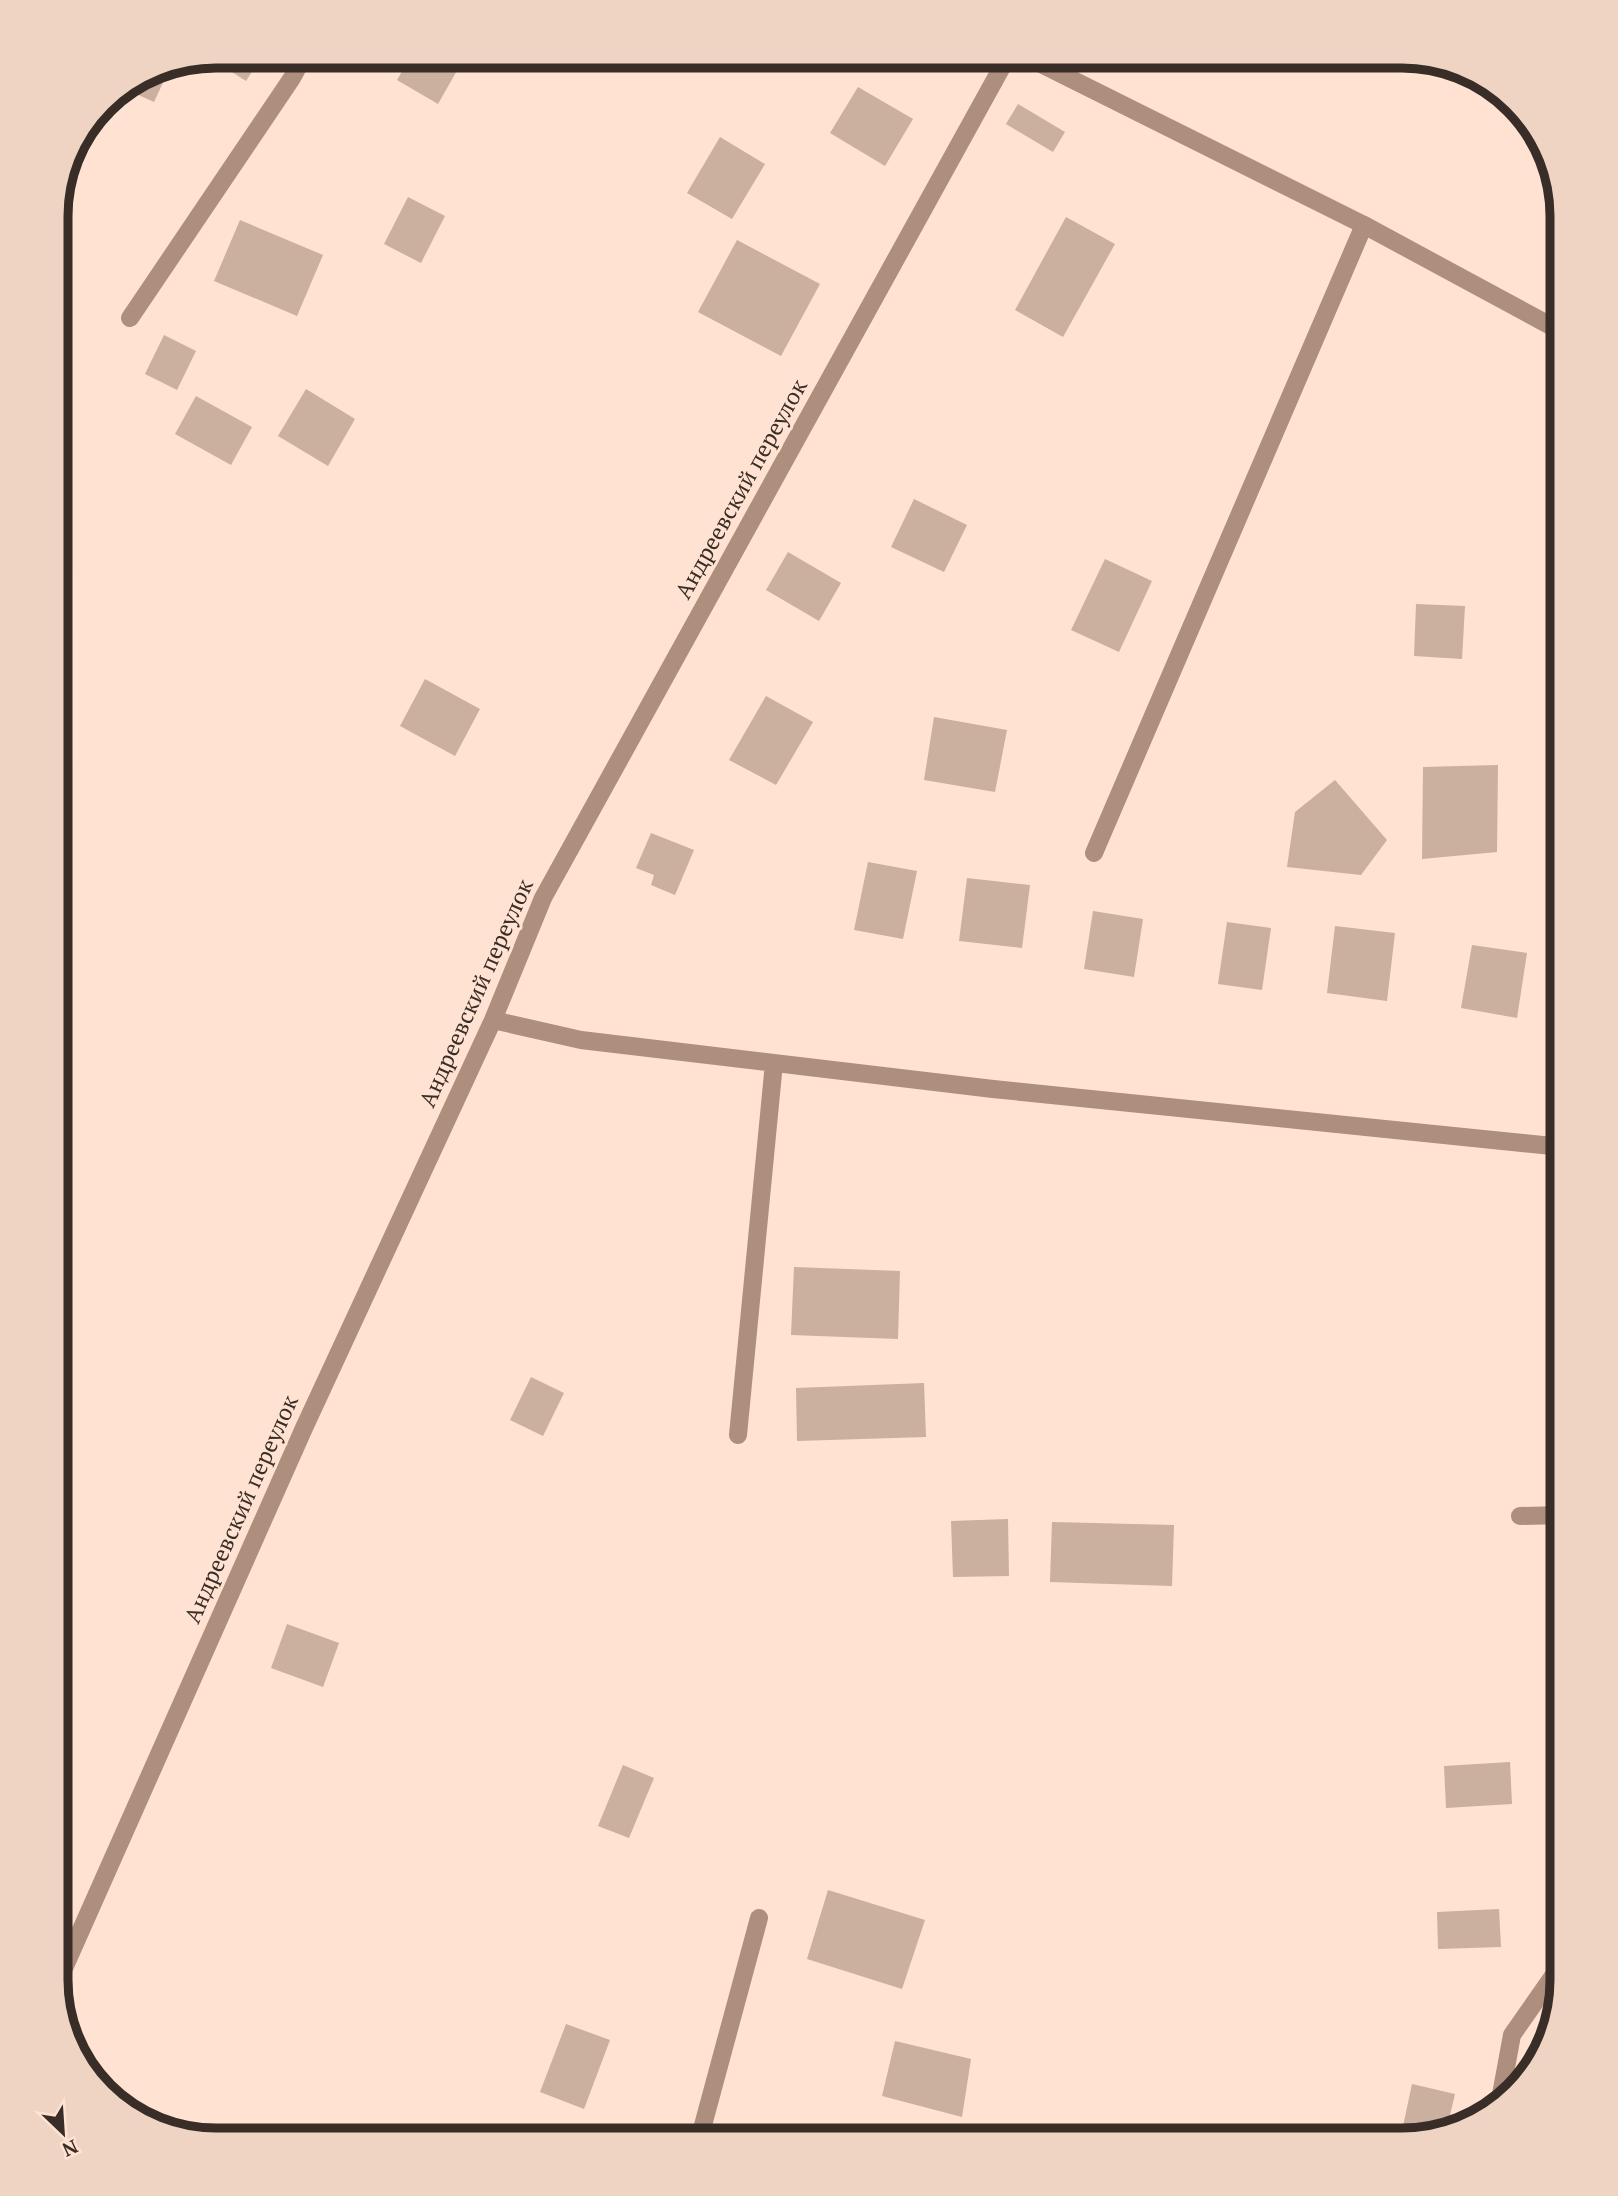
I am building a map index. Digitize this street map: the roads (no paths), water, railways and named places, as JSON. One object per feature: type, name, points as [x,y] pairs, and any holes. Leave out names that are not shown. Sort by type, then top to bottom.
[{"type":"street","points":[[130,318],[297,69]]},
{"type":"street","name":"Андреевский переулок","points":[[68,1958],[303,1428],[493,1020],[543,898],[1001,69]]},
{"type":"street","points":[[1051,69],[1364,225],[1550,326]]},
{"type":"street","points":[[1094,853],[1364,225]]},
{"type":"street","points":[[493,1020],[580,1040],[993,1089],[1550,1146]]},
{"type":"street","points":[[738,1435],[774,1063]]},
{"type":"street","points":[[1520,1516],[1550,1515]]},
{"type":"street","points":[[701,2127],[759,1918]]},
{"type":"street","points":[[1502,2087],[1512,2035],[1550,1981]]}]
